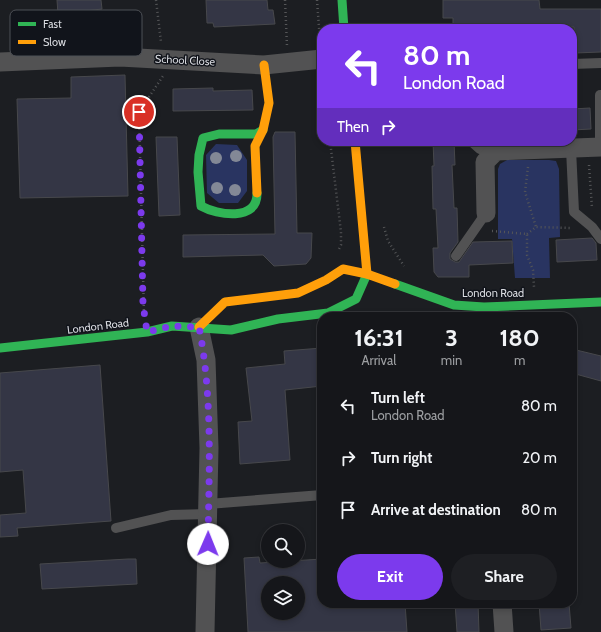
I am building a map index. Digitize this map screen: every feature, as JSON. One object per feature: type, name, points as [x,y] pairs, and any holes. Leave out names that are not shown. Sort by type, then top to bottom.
[{"type":"main road","points":[[342,0],[344,24]]},
{"type":"main road","points":[[263,130],[256,134],[219,134],[203,138],[198,153],[198,191],[201,206],[213,214],[239,214],[251,209],[257,198],[255,146],[263,130],[269,103],[264,65]]},
{"type":"main road","points":[[355,146],[367,274]]},
{"type":"main road","name":"London Road","points":[[199,327],[225,302],[298,293],[326,280],[343,269],[367,274],[454,305],[484,312],[601,302]]},
{"type":"main road","name":"London Road","points":[[330,312],[356,299],[367,274]]},
{"type":"main road","name":"London Road","points":[[0,348],[147,332],[172,326],[231,330],[278,318],[317,314]]},
{"type":"street","name":"School Close","points":[[0,62],[120,57],[264,65],[288,62],[317,52]]},
{"type":"street","points":[[482,220],[485,162],[496,151],[601,147]]},
{"type":"street","points":[[199,327],[206,360],[209,448],[206,632]]},
{"type":"street","points":[[502,608],[504,632]]},
{"type":"lane","points":[[577,64],[601,63]]},
{"type":"lane","points":[[600,95],[601,147]]},
{"type":"lane","points":[[477,146],[480,149],[496,151]]},
{"type":"lane","points":[[571,149],[574,212],[592,226],[601,239]]},
{"type":"lane","points":[[456,256],[482,220]]},
{"type":"lane","points":[[116,528],[171,515],[208,509],[317,496]]},
{"type":"path","points":[[147,332],[143,304],[139,112],[163,77],[164,59],[156,0]]},
{"type":"path","points":[[285,0],[288,62]]},
{"type":"path","points":[[317,0],[319,24]]},
{"type":"path","points":[[331,146],[341,244],[336,256]]},
{"type":"path","points":[[529,150],[525,192],[536,227]]},
{"type":"path","points":[[482,220],[489,232],[527,234],[527,255],[533,270],[534,288]]},
{"type":"shaded area","points":[[216,144],[237,145],[247,160],[247,191],[238,203],[219,203],[207,193],[206,155]]},
{"type":"shaded area","points":[[507,160],[556,161],[559,169],[560,237],[549,238],[550,278],[515,278],[512,239],[498,239],[498,169],[500,164]]},
{"type":"building","points":[[57,0],[101,0],[102,9],[58,10]]},
{"type":"building","points":[[206,0],[267,0],[268,10],[273,10],[275,24],[214,27],[213,23],[207,23]]},
{"type":"building","points":[[443,0],[539,0],[540,9],[601,9],[601,52],[577,53],[577,24],[453,24],[453,18],[443,18]]},
{"type":"building","points":[[125,75],[128,196],[20,198],[17,99],[71,98],[71,77]]},
{"type":"building","points":[[213,88],[213,91],[252,90],[253,110],[173,111],[173,89]]},
{"type":"building","points":[[590,108],[591,129],[577,130],[577,109]]},
{"type":"building","points":[[275,132],[295,132],[297,233],[312,233],[311,258],[306,264],[274,266],[263,255],[183,257],[183,235],[275,234],[273,137]]},
{"type":"building","points":[[156,137],[177,137],[180,215],[159,216]]},
{"type":"building","points":[[433,146],[454,146],[455,165],[452,165],[454,208],[457,208],[458,242],[450,253],[450,259],[455,262],[459,262],[473,242],[512,241],[513,263],[469,265],[469,277],[438,277],[434,272],[433,248],[438,248],[436,209],[433,209],[432,166],[434,166]]},
{"type":"building","points":[[592,238],[596,243],[597,260],[557,262],[556,240]]},
{"type":"building","points":[[317,348],[317,387],[285,390],[290,460],[240,464],[238,422],[252,421],[246,368],[285,364],[284,351]]},
{"type":"building","points":[[577,350],[601,356],[601,381],[577,374]]},
{"type":"building","points":[[100,365],[111,521],[17,528],[18,536],[0,537],[0,515],[26,513],[23,470],[0,472],[0,373]]},
{"type":"building","points":[[259,557],[261,568],[305,568],[305,560],[317,559],[317,608],[405,608],[407,632],[248,632],[244,558]]},
{"type":"building","points":[[136,559],[137,584],[42,589],[40,564]]},
{"type":"building","points":[[455,608],[478,608],[479,632],[457,632]]},
{"type":"building","points":[[539,608],[569,608],[571,628],[541,630]]},
{"type":"traffic: fast","points":[[342,0],[344,24]]},
{"type":"traffic: fast","points":[[257,193],[256,202],[251,209],[244,212],[235,214],[217,212],[201,206],[198,172],[199,155],[203,138],[219,134],[256,134],[263,130]]},
{"type":"traffic: fast","points":[[330,312],[356,299],[367,274]]},
{"type":"traffic: fast","points":[[395,284],[454,305],[484,307],[601,302]]},
{"type":"traffic: fast","points":[[0,348],[147,332],[172,326],[231,330],[278,319],[317,314]]},
{"type":"traffic: slow","points":[[257,193],[255,146],[263,130],[269,103],[264,65]]},
{"type":"traffic: slow","points":[[355,146],[367,274]]},
{"type":"traffic: slow","points":[[199,327],[225,302],[298,293],[326,280],[343,269],[367,274],[395,284]]},
{"type":"route","points":[[139,112],[143,304],[147,332],[172,326],[199,327],[206,360],[209,448],[208,544]]}]
